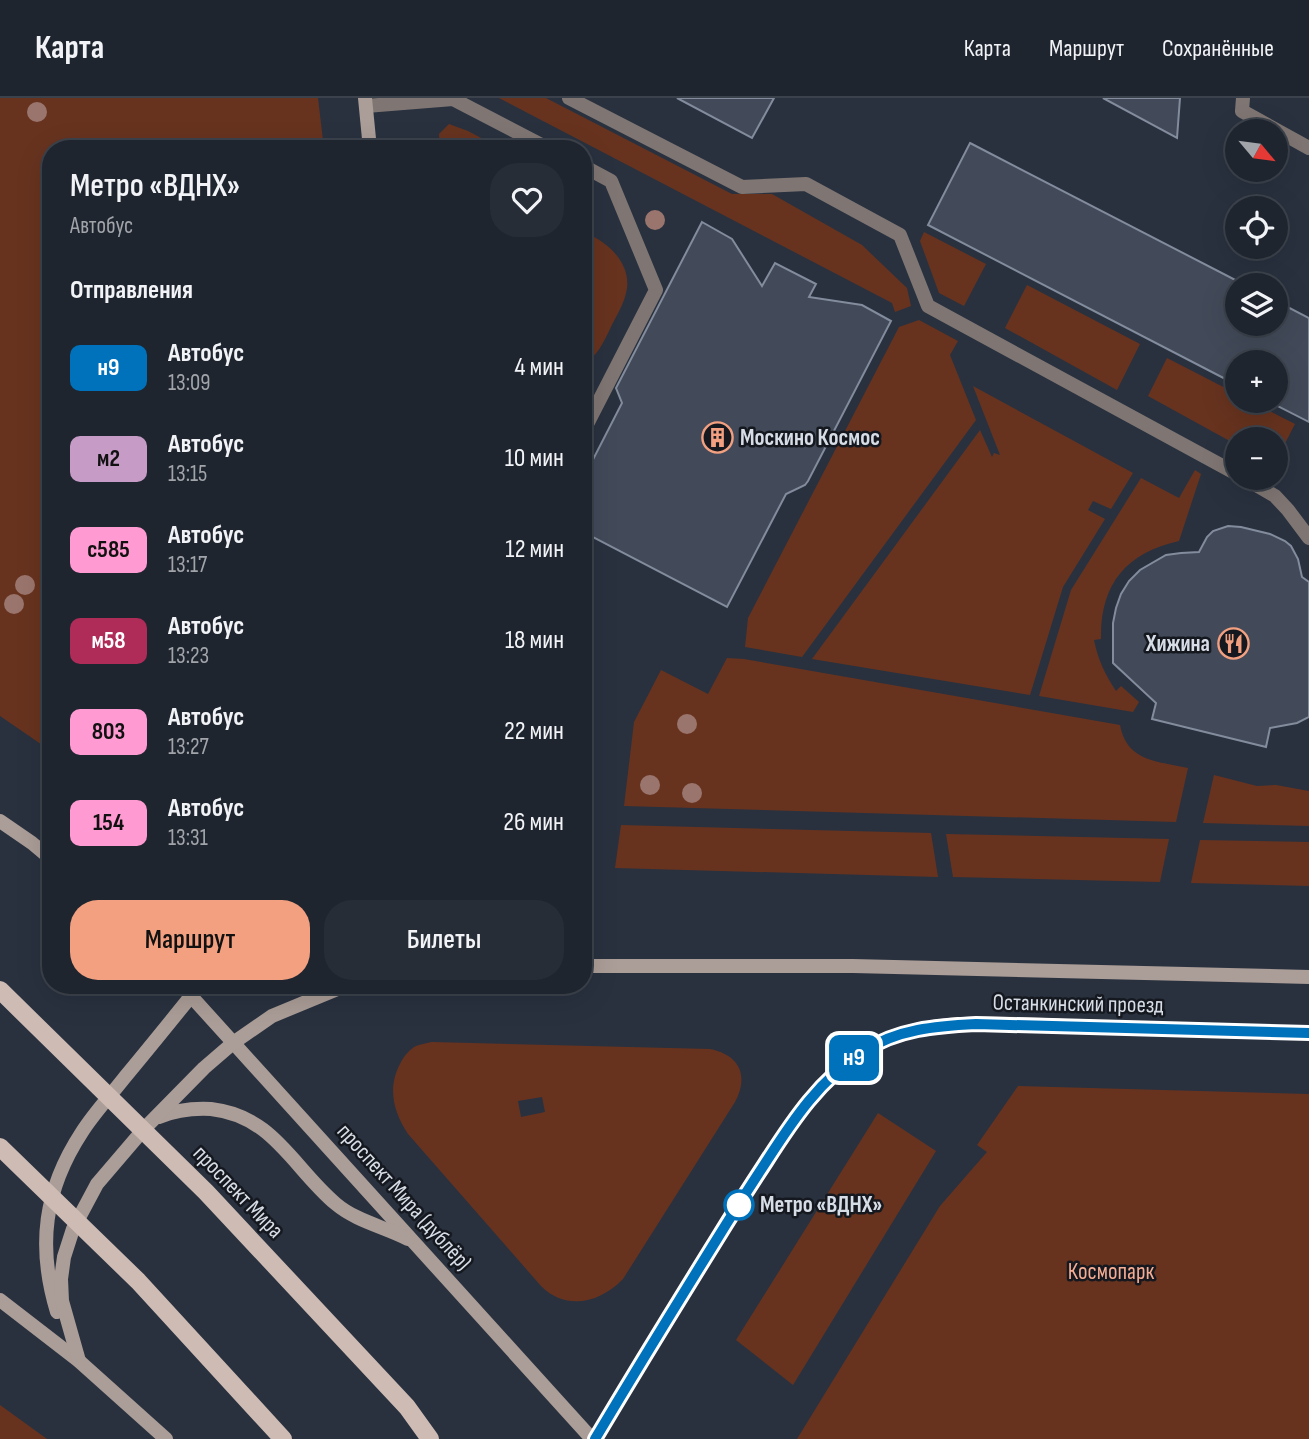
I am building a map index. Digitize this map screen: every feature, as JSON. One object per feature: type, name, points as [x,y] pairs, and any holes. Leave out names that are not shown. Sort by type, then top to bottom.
[{"type":"main road","points":[[366,102],[369,140]]},
{"type":"main road","points":[[0,821],[42,850]]},
{"type":"main road","name":"Останкинский проезд","points":[[592,966],[853,966],[1309,977]]},
{"type":"main road","name":"проспект Мира","points":[[0,990],[206,1192],[407,1407],[430,1439]]},
{"type":"main road","points":[[79,1360],[62,1327],[51,1290],[46,1263],[49,1208],[68,1156],[83,1130],[187,994]]},
{"type":"main road","name":"проспект Мира (дублёр)","points":[[195,994],[233,1043],[594,1439]]},
{"type":"main road","points":[[79,1360],[61,1290],[61,1279],[64,1257],[73,1229],[97,1184],[144,1129],[204,1068],[233,1043],[272,1016],[325,994]]},
{"type":"main road","name":"Останкинский проезд","points":[[594,1439],[789,1125],[817,1091],[844,1065],[865,1051],[891,1037],[916,1030],[966,1025],[1309,1033]]},
{"type":"main road","points":[[144,1129],[168,1114],[197,1108],[226,1112],[244,1118],[270,1134],[335,1203],[347,1212],[418,1246]]},
{"type":"main road","points":[[0,1147],[138,1281],[283,1439]]},
{"type":"main road","points":[[0,1300],[79,1360],[166,1439]]},
{"type":"lane","points":[[569,98],[742,187],[806,184],[900,235],[928,306],[1225,467]]},
{"type":"lane","points":[[1243,98],[1242,111],[1309,148]]},
{"type":"lane","points":[[366,102],[453,99],[532,140]]},
{"type":"lane","points":[[592,171],[611,181],[656,290],[592,414]]},
{"type":"lane","points":[[1265,490],[1289,510],[1309,538]]},
{"type":"green space","points":[[0,98],[318,98],[323,140],[42,140],[42,745],[0,716]]},
{"type":"green space","points":[[499,98],[546,98],[732,194],[772,194],[862,245],[907,288],[911,306],[895,312],[892,303],[592,147],[592,140],[580,140]]},
{"type":"green space","points":[[449,124],[485,140],[439,140],[439,134]]},
{"type":"green space","points":[[924,232],[986,264],[964,306],[939,293],[920,241]]},
{"type":"green space","points":[[592,236],[618,257],[627,280],[622,304],[592,357]]},
{"type":"green space","points":[[1027,285],[1140,344],[1117,390],[1005,328]]},
{"type":"green space","points":[[919,320],[958,341],[950,355],[976,420],[802,657],[745,647],[748,618],[899,327]]},
{"type":"green space","points":[[1167,358],[1225,388],[1225,413],[1273,413],[1295,424],[1288,438],[1288,427],[1225,427],[1225,438],[1148,396]]},
{"type":"green space","points":[[973,386],[1133,473],[1111,509],[1093,501],[1088,510],[1105,519],[1063,587],[1030,695],[812,659],[980,430],[992,457],[994,453],[1000,455]]},
{"type":"green space","points":[[1195,470],[1201,474],[1179,541],[1144,554],[1120,574],[1105,602],[1101,639],[1094,640],[1102,667],[1116,691],[1121,686],[1139,702],[1133,712],[1039,696],[1071,590],[1141,478],[1179,498]]},
{"type":"green space","points":[[727,658],[1120,725],[1129,746],[1136,753],[1155,761],[1188,768],[1176,822],[624,806],[634,722],[661,670],[708,694]]},
{"type":"green space","points":[[1214,775],[1257,786],[1276,785],[1309,791],[1309,826],[1203,823]]},
{"type":"green space","points":[[621,825],[931,833],[938,877],[615,868]]},
{"type":"green space","points":[[946,834],[1169,839],[1160,882],[953,877]]},
{"type":"green space","points":[[1200,840],[1309,842],[1309,886],[1191,883]]},
{"type":"green space","points":[[430,1042],[710,1049],[729,1056],[735,1062],[741,1075],[741,1084],[735,1102],[623,1279],[604,1294],[583,1301],[572,1301],[561,1299],[541,1286],[403,1125],[393,1090],[397,1071],[404,1057],[412,1049]],"holes":[[[542,1097],[545,1112],[521,1117],[518,1101]]]},
{"type":"green space","name":"Космопарк","points":[[1018,1086],[1309,1094],[1309,1439],[797,1439],[940,1206],[987,1152],[977,1145]]},
{"type":"green space","points":[[878,1113],[936,1151],[793,1385],[736,1340]]},
{"type":"green space","points":[[0,1405],[47,1439],[0,1439]]},
{"type":"building","points":[[677,98],[774,98],[752,138]]},
{"type":"building","points":[[1103,98],[1180,98],[1177,138]]},
{"type":"building","points":[[970,143],[1225,275],[1225,336],[1288,336],[1288,307],[1309,318],[1309,422],[1288,411],[1288,350],[1225,350],[1225,379],[928,225]]},
{"type":"building","name":"Москино Космос","points":[[702,222],[732,239],[762,286],[775,263],[816,284],[809,297],[862,305],[891,321],[808,481],[786,494],[727,607],[592,537],[592,461],[622,403],[616,388]]},
{"type":"building","points":[[1228,526],[1270,534],[1285,541],[1298,559],[1302,577],[1309,582],[1309,717],[1297,723],[1270,728],[1266,747],[1152,719],[1156,703],[1113,663],[1113,623],[1121,594],[1129,581],[1140,570],[1166,555],[1199,552],[1213,531]]},
{"type":"bus line","name":"н9","points":[[595,1439],[789,1125],[817,1091],[844,1065],[865,1051],[899,1034],[976,1024],[1309,1033]]},
{"type":"place","name":"Москино Космос","points":[[717,438]]},
{"type":"place","name":"Хижина","points":[[1233,644]]},
{"type":"place","name":"Метро «ВДНХ»","points":[[739,1205]]}]
